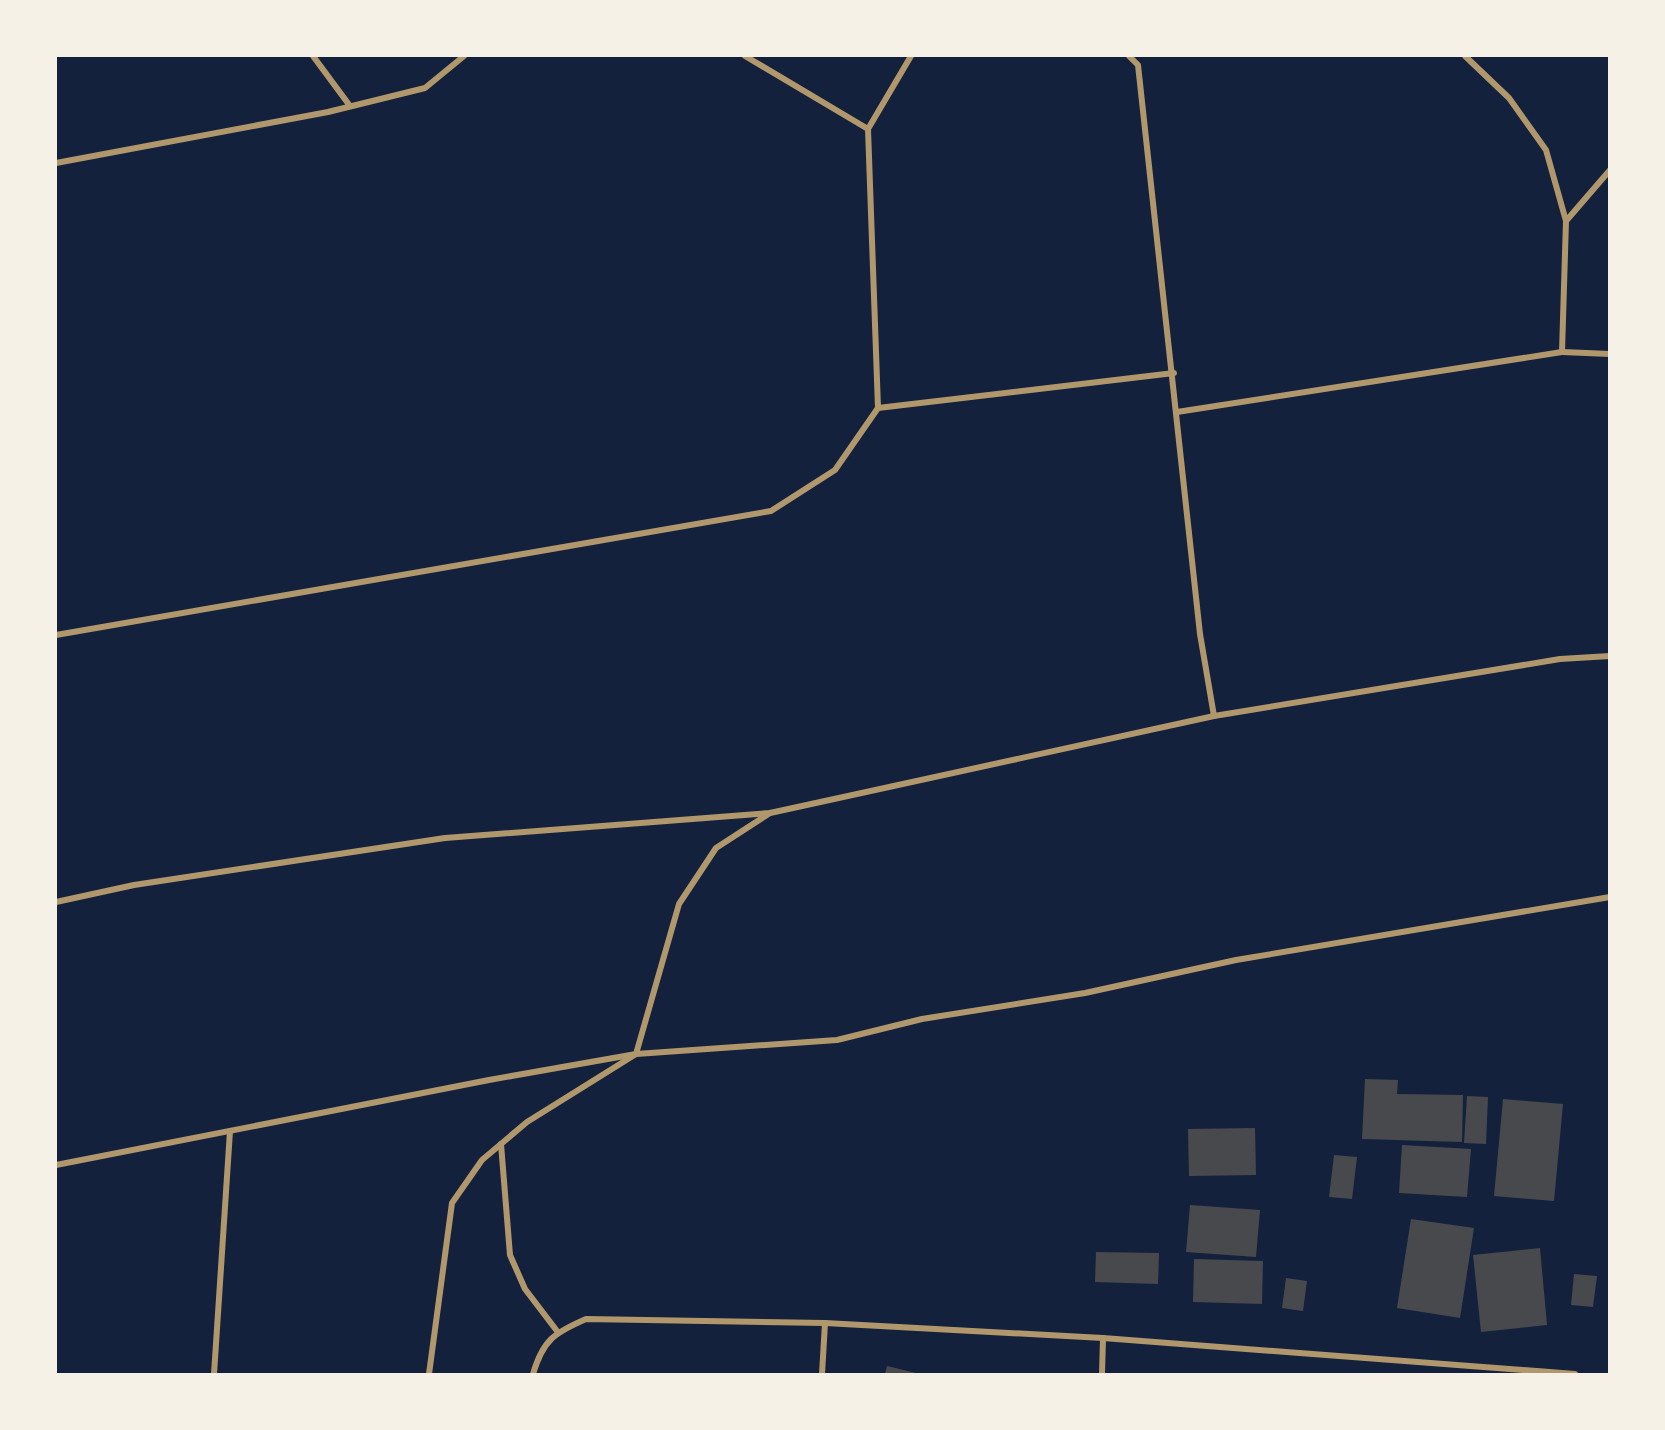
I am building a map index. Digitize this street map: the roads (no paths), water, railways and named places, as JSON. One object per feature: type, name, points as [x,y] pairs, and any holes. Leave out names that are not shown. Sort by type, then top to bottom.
[{"type":"street","points":[[313,56],[350,106]]},
{"type":"street","points":[[56,163],[350,106],[424,88],[464,56]]},
{"type":"street","points":[[745,56],[868,129]]},
{"type":"street","points":[[56,635],[771,511],[835,470],[878,408],[868,129],[911,56]]},
{"type":"street","points":[[1129,56],[1138,65],[1174,373],[1200,634],[1214,716]]},
{"type":"street","points":[[1465,56],[1509,98],[1546,150],[1566,221],[1562,352]]},
{"type":"street","points":[[1566,221],[1610,170]]},
{"type":"street","points":[[1177,412],[1562,352],[1610,354]]},
{"type":"street","points":[[878,408],[1174,373]]},
{"type":"street","points":[[56,902],[134,885],[445,838],[770,813],[1214,716],[1560,659],[1610,656]]},
{"type":"street","points":[[429,1374],[452,1203],[482,1160],[527,1122],[636,1054],[679,904],[716,848],[770,813]]},
{"type":"street","points":[[56,1165],[636,1054],[837,1040],[922,1019],[1086,993],[1236,960],[1610,897]]},
{"type":"street","points":[[214,1374],[230,1131]]},
{"type":"street","points":[[501,1144],[510,1255],[525,1289],[557,1331]]},
{"type":"street","points":[[533,1374],[540,1352],[557,1331],[586,1319],[825,1323],[1103,1338],[1575,1374]]},
{"type":"street","points":[[822,1374],[825,1323]]},
{"type":"street","points":[[1102,1374],[1103,1338]]}]
